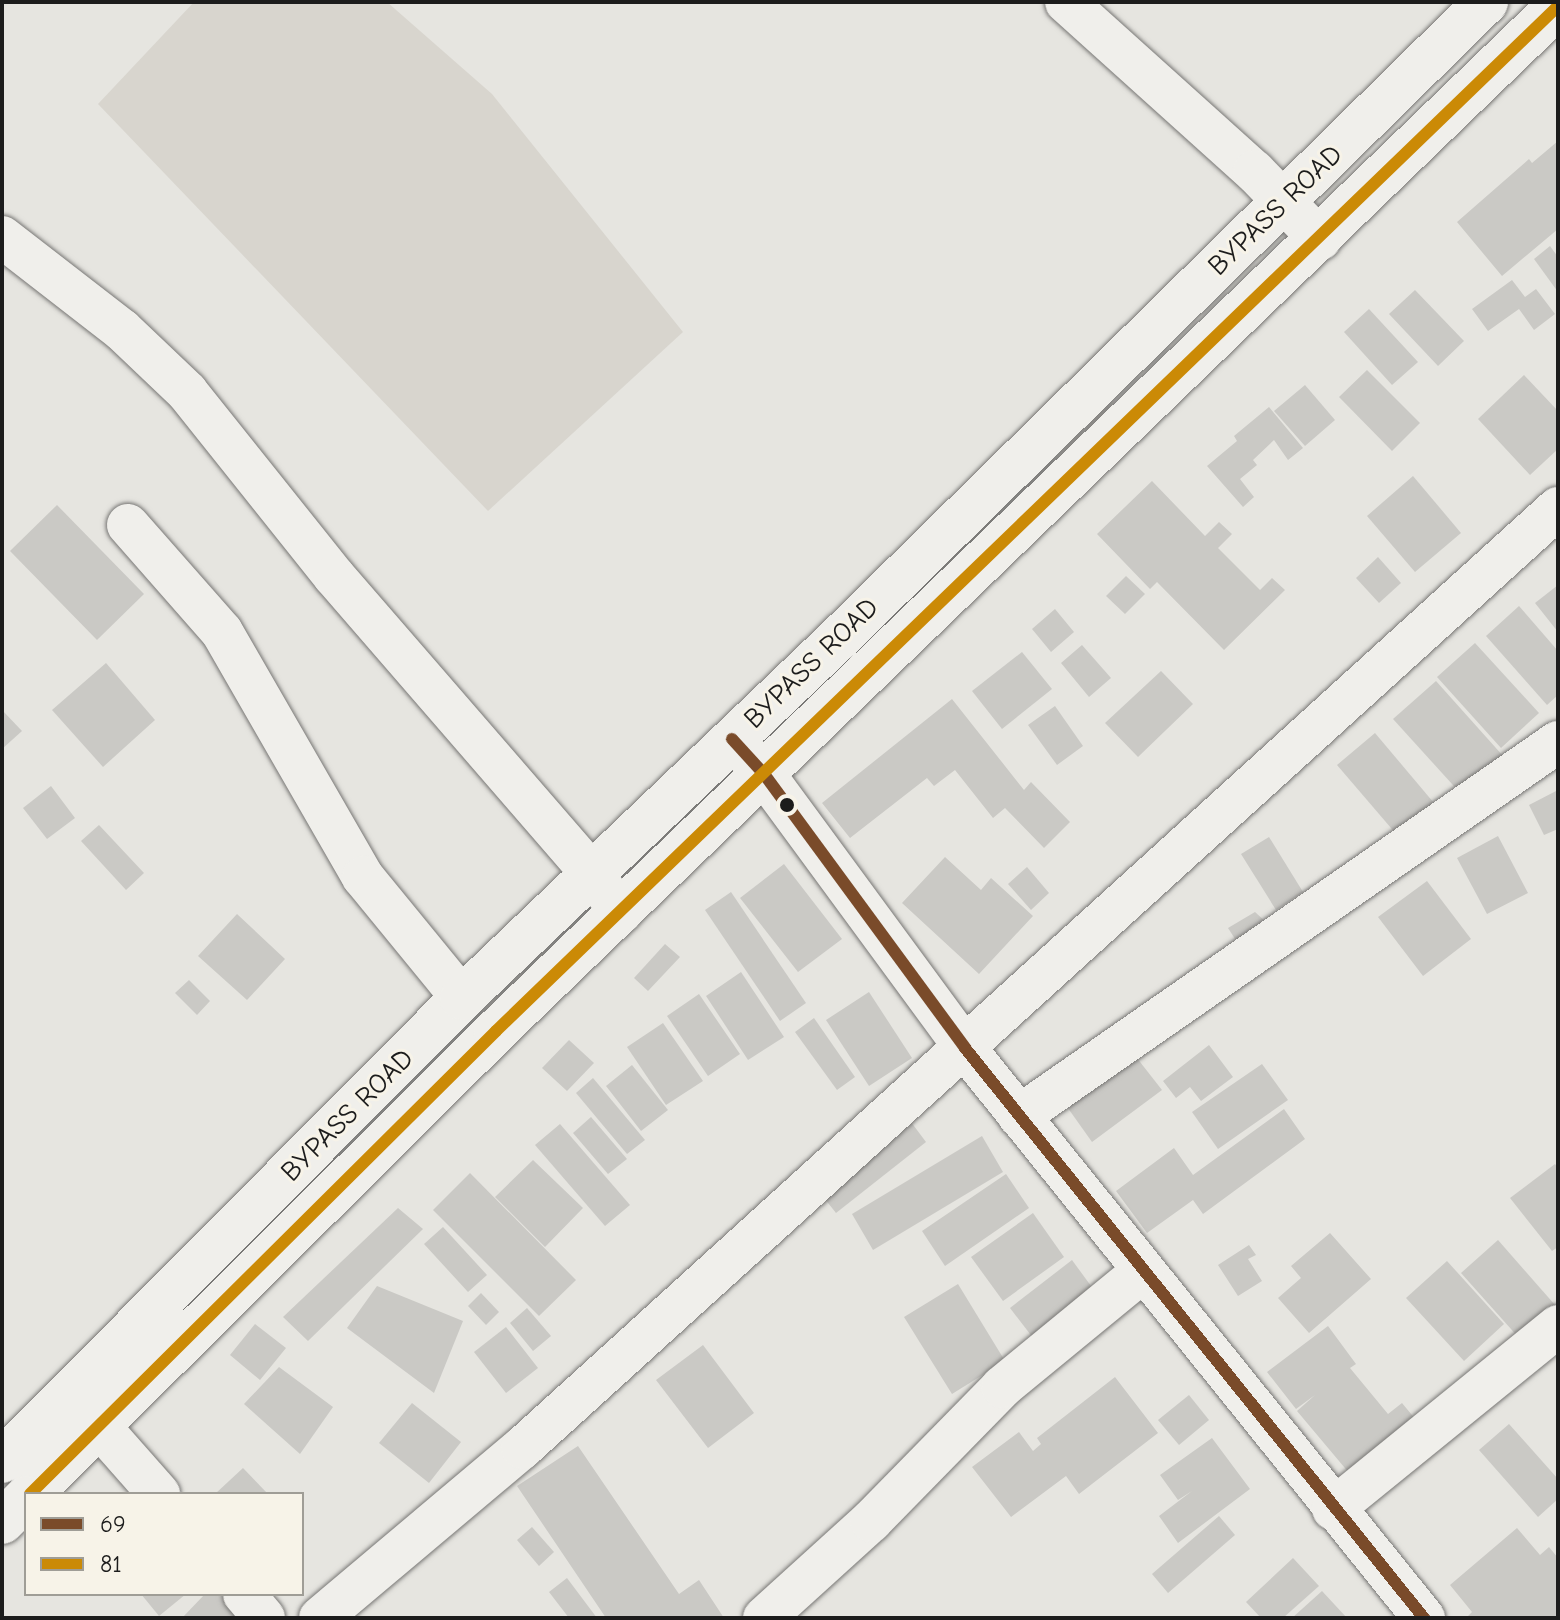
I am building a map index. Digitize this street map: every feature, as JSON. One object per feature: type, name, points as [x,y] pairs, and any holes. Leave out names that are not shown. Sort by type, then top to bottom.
[{"type":"highway","name":"BYPASS ROAD","points":[[2,1461],[462,998],[732,739],[1486,2]]},
{"type":"highway","name":"BYPASS ROAD","points":[[32,1492],[621,912],[1558,6]]},
{"type":"highway","points":[[2,1522],[24,1500]]},
{"type":"street","points":[[1066,2],[1284,201],[1320,239]]},
{"type":"street","points":[[2,237],[122,330],[187,392],[334,576],[592,874],[621,912]]},
{"type":"street","points":[[320,1618],[522,1448],[1558,508]]},
{"type":"street","points":[[128,525],[222,632],[363,877],[462,998]]},
{"type":"street","points":[[732,739],[764,774],[965,1048],[1333,1509],[1424,1618]]},
{"type":"street","points":[[1019,1116],[1558,742]]},
{"type":"street","points":[[764,1618],[871,1521],[1002,1387],[1143,1271]]},
{"type":"street","points":[[1333,1509],[1558,1326]]},
{"type":"street","points":[[99,1426],[157,1492]]},
{"type":"street","points":[[246,1596],[264,1618]]},
{"type":"shaded area","points":[[194,2],[387,2],[492,94],[683,332],[488,511],[98,104]]},
{"type":"building","points":[[1558,141],[1558,229],[1502,276],[1457,222],[1529,159],[1532,163]]},
{"type":"building","points":[[1550,246],[1558,257],[1558,292],[1534,259]]},
{"type":"building","points":[[1512,280],[1525,297],[1536,289],[1555,314],[1534,330],[1519,309],[1488,331],[1472,309]]},
{"type":"building","points":[[1415,290],[1464,341],[1438,366],[1389,314]]},
{"type":"building","points":[[1369,309],[1418,362],[1392,385],[1344,332]]},
{"type":"building","points":[[1367,370],[1420,423],[1392,451],[1339,397]]},
{"type":"building","points":[[1524,375],[1558,411],[1558,449],[1530,475],[1478,419]]},
{"type":"building","points":[[1305,385],[1335,420],[1305,446],[1274,411]]},
{"type":"building","points":[[1269,407],[1303,448],[1288,460],[1274,440],[1253,460],[1257,465],[1240,479],[1254,497],[1243,507],[1207,466],[1237,441],[1234,436]]},
{"type":"building","points":[[1413,476],[1461,533],[1415,572],[1367,516]]},
{"type":"building","points":[[1152,481],[1205,536],[1219,522],[1232,534],[1218,548],[1260,590],[1272,578],[1285,590],[1224,650],[1157,582],[1150,589],[1097,534]]},
{"type":"building","points":[[57,505],[144,594],[97,640],[10,551]]},
{"type":"building","points":[[1378,557],[1401,583],[1379,603],[1356,578]]},
{"type":"building","points":[[1126,576],[1145,594],[1125,614],[1106,596]]},
{"type":"building","points":[[1558,585],[1558,632],[1535,603]]},
{"type":"building","points":[[1519,606],[1558,651],[1558,695],[1547,705],[1486,636]]},
{"type":"building","points":[[1055,609],[1074,632],[1051,652],[1032,629]]},
{"type":"building","points":[[1475,643],[1539,713],[1501,748],[1437,677]]},
{"type":"building","points":[[1082,645],[1111,678],[1089,697],[1061,663]]},
{"type":"building","points":[[1022,652],[1052,689],[1002,729],[972,691]]},
{"type":"building","points":[[106,663],[155,720],[103,767],[52,710]]},
{"type":"building","points":[[1161,671],[1193,704],[1138,757],[1105,723]]},
{"type":"building","points":[[1436,681],[1504,757],[1462,795],[1393,719]]},
{"type":"building","points":[[952,699],[1024,790],[1031,782],[1070,822],[1044,848],[1005,808],[993,818],[955,770],[934,786],[927,778],[850,838],[822,803]]},
{"type":"building","points":[[1055,706],[1083,746],[1057,765],[1028,725]]},
{"type":"building","points":[[2,710],[22,731],[2,749]]},
{"type":"building","points":[[1375,733],[1434,803],[1397,835],[1337,765]]},
{"type":"building","points":[[51,786],[75,818],[47,839],[23,808]]},
{"type":"building","points":[[1558,790],[1558,829],[1544,835],[1529,805]]},
{"type":"building","points":[[99,825],[144,873],[126,890],[81,841]]},
{"type":"building","points":[[1498,836],[1528,893],[1487,914],[1457,858]]},
{"type":"building","points":[[1269,837],[1303,892],[1276,910],[1241,854]]},
{"type":"building","points":[[945,857],[981,890],[991,878],[1033,916],[979,974],[902,903]]},
{"type":"building","points":[[784,864],[842,939],[798,972],[740,898]]},
{"type":"building","points":[[1027,867],[1049,893],[1031,910],[1008,884]]},
{"type":"building","points":[[1427,881],[1471,939],[1423,976],[1378,917]]},
{"type":"building","points":[[731,892],[806,1003],[780,1021],[705,910]]},
{"type":"building","points":[[1255,912],[1266,922],[1237,942],[1228,928]]},
{"type":"building","points":[[237,914],[285,959],[247,1000],[198,956]]},
{"type":"building","points":[[665,944],[680,957],[648,991],[634,978]]},
{"type":"building","points":[[741,972],[784,1037],[748,1060],[706,996]]},
{"type":"building","points":[[189,980],[210,1001],[197,1015],[175,993]]},
{"type":"building","points":[[869,992],[912,1058],[869,1086],[826,1020]]},
{"type":"building","points":[[699,994],[740,1054],[708,1076],[667,1016]]},
{"type":"building","points":[[814,1018],[855,1077],[837,1090],[795,1032]]},
{"type":"building","points":[[663,1023],[703,1081],[666,1105],[627,1047]]},
{"type":"building","points":[[569,1040],[594,1063],[567,1091],[542,1068]]},
{"type":"building","points":[[1209,1045],[1233,1077],[1201,1101],[1190,1087],[1176,1098],[1163,1081]]},
{"type":"building","points":[[1133,1053],[1162,1090],[1092,1142],[1065,1104]]},
{"type":"building","points":[[1262,1064],[1288,1100],[1218,1149],[1192,1112]]},
{"type":"building","points":[[632,1065],[668,1110],[641,1131],[606,1086]]},
{"type":"building","points":[[593,1078],[645,1140],[627,1154],[576,1093]]},
{"type":"building","points":[[1284,1109],[1305,1139],[1203,1214],[1193,1200],[1147,1233],[1116,1191],[1174,1148],[1193,1175]]},
{"type":"building","points":[[591,1117],[627,1159],[608,1174],[573,1133]]},
{"type":"building","points":[[908,1118],[926,1142],[836,1213],[817,1189]]},
{"type":"building","points":[[560,1124],[630,1205],[605,1226],[535,1145]]},
{"type":"building","points":[[982,1136],[1003,1172],[873,1250],[852,1214]]},
{"type":"building","points":[[533,1160],[583,1208],[545,1247],[495,1197]]},
{"type":"building","points":[[1555,1164],[1558,1168],[1558,1247],[1552,1251],[1510,1198]]},
{"type":"building","points":[[470,1173],[576,1280],[539,1316],[433,1210]]},
{"type":"building","points":[[1006,1174],[1029,1208],[945,1266],[922,1231]]},
{"type":"building","points":[[398,1208],[423,1229],[308,1341],[283,1317]]},
{"type":"building","points":[[1033,1213],[1064,1257],[1003,1301],[971,1257]]},
{"type":"building","points":[[443,1227],[487,1275],[468,1292],[424,1244]]},
{"type":"building","points":[[1330,1233],[1371,1279],[1309,1333],[1278,1298],[1301,1278],[1291,1266]]},
{"type":"building","points":[[1498,1240],[1555,1305],[1519,1338],[1461,1273]]},
{"type":"building","points":[[1249,1245],[1256,1255],[1248,1259],[1262,1281],[1238,1296],[1218,1265]]},
{"type":"building","points":[[1072,1260],[1102,1301],[1040,1347],[1010,1308]]},
{"type":"building","points":[[1447,1261],[1504,1324],[1464,1361],[1406,1298]]},
{"type":"building","points":[[958,1284],[1005,1361],[952,1394],[904,1317]]},
{"type":"building","points":[[377,1286],[463,1321],[434,1393],[347,1328]]},
{"type":"building","points":[[481,1293],[499,1312],[486,1325],[468,1306]]},
{"type":"building","points":[[527,1308],[551,1336],[533,1351],[510,1323]]},
{"type":"building","points":[[255,1324],[286,1348],[260,1380],[230,1355]]},
{"type":"building","points":[[1328,1326],[1356,1364],[1350,1368],[1388,1414],[1402,1403],[1426,1432],[1360,1486],[1297,1411],[1315,1395],[1296,1409],[1267,1372]]},
{"type":"building","points":[[506,1327],[538,1368],[506,1393],[474,1352]]},
{"type":"building","points":[[703,1345],[754,1413],[708,1448],[656,1380]]},
{"type":"building","points":[[279,1367],[333,1407],[300,1454],[244,1404]]},
{"type":"building","points":[[1115,1377],[1158,1433],[1079,1494],[1066,1476],[1011,1517],[972,1467],[1019,1432],[1033,1451],[1041,1444],[1037,1438]]},
{"type":"building","points":[[1189,1395],[1209,1420],[1179,1445],[1158,1420]]},
{"type":"building","points":[[412,1403],[461,1442],[429,1483],[379,1443]]},
{"type":"building","points":[[1509,1424],[1558,1479],[1558,1499],[1538,1517],[1479,1450]]},
{"type":"building","points":[[1212,1438],[1250,1489],[1178,1543],[1159,1516],[1192,1491],[1178,1500],[1160,1475]]},
{"type":"building","points":[[578,1446],[679,1594],[699,1580],[724,1618],[606,1618],[517,1486]]},
{"type":"building","points":[[243,1468],[266,1492],[217,1492]]},
{"type":"building","points":[[1219,1516],[1235,1535],[1168,1593],[1152,1574]]},
{"type":"building","points":[[532,1527],[554,1552],[539,1566],[517,1540]]},
{"type":"building","points":[[1517,1528],[1540,1555],[1549,1547],[1558,1558],[1558,1618],[1466,1618],[1472,1612],[1450,1585]]},
{"type":"building","points":[[1293,1558],[1319,1586],[1283,1618],[1261,1618],[1246,1602]]},
{"type":"building","points":[[567,1578],[597,1618],[569,1618],[549,1592]]},
{"type":"building","points":[[1322,1591],[1347,1618],[1292,1618]]},
{"type":"building","points":[[143,1596],[184,1596],[159,1616]]},
{"type":"building","points":[[203,1596],[226,1596],[249,1618],[182,1618]]},
{"type":"transit line","name":"81","points":[[32,1492],[496,1031],[1558,6]]},
{"type":"transit line","name":"69","points":[[732,739],[764,774],[965,1048],[1424,1618]]}]
